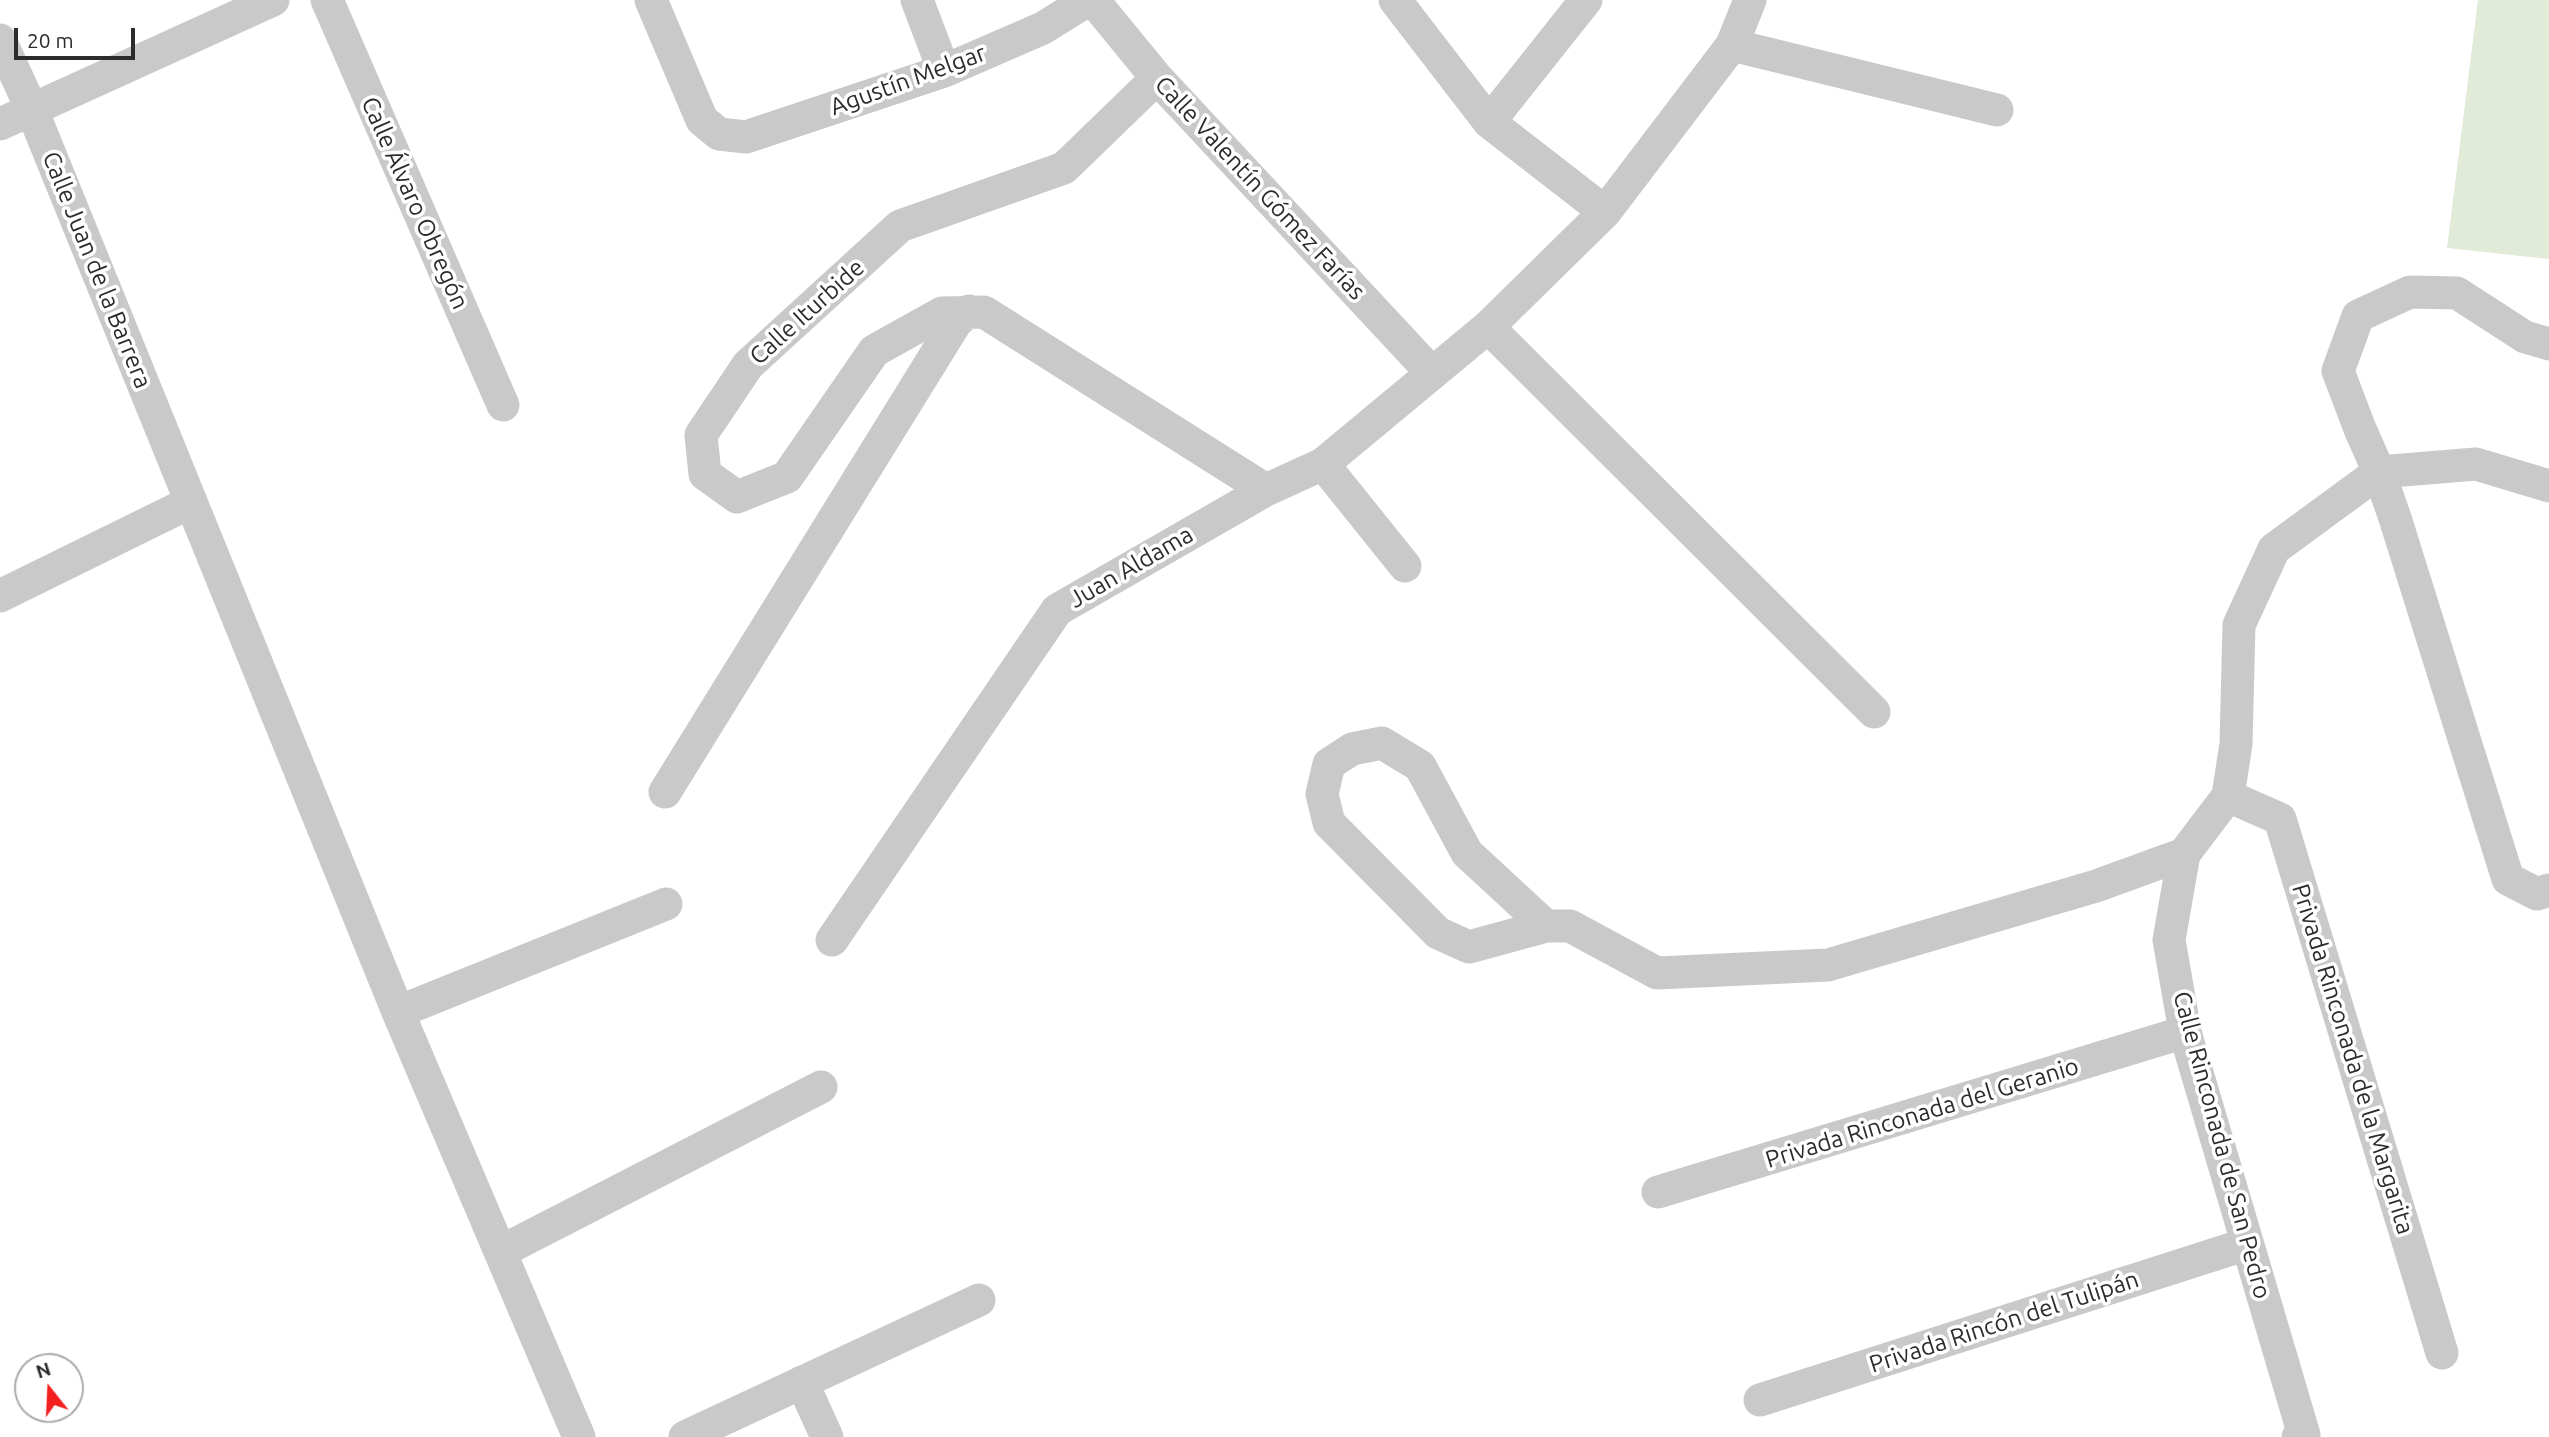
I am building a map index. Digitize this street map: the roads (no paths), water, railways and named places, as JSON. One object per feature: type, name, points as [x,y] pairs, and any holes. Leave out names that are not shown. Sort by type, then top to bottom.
[{"type":"street","points":[[0,124],[273,0]]},
{"type":"street","name":"Calle Álvaro Obregón","points":[[327,0],[503,405]]},
{"type":"street","name":"Agustín Melgar","points":[[651,0],[702,120],[719,134],[746,137],[944,71],[1044,27],[1090,0]]},
{"type":"street","points":[[917,0],[944,71]]},
{"type":"street","name":"Calle Valentín Gómez Farías","points":[[1090,0],[1157,78],[1431,372]]},
{"type":"street","points":[[1395,0],[1489,122],[1605,212]]},
{"type":"street","points":[[1489,122],[1586,0]]},
{"type":"street","name":"Juan Aldama","points":[[832,940],[1056,611],[1266,490],[1323,464],[1488,327],[1605,212],[1732,45],[1750,0]]},
{"type":"street","name":"Calle Juan de la Barrera","points":[[0,40],[32,110],[398,1012],[579,1437]]},
{"type":"street","points":[[1732,45],[1997,110]]},
{"type":"street","name":"Calle Iturbide","points":[[1157,78],[1064,167],[900,226],[748,365],[701,435],[705,474],[737,497],[787,477],[874,351],[942,313],[984,312],[1266,490]]},
{"type":"street","points":[[2549,344],[2525,337],[2457,293],[2410,292],[2358,316],[2338,371],[2379,472],[2508,879],[2537,894],[2549,890]]},
{"type":"street","points":[[665,792],[956,322],[969,312]]},
{"type":"street","points":[[1488,327],[1874,712]]},
{"type":"street","points":[[1323,464],[1405,566]]},
{"type":"street","points":[[2379,472],[2476,464],[2549,486]]},
{"type":"street","name":"Calle Rinconada de San Pedro","points":[[2301,1436],[2185,1032],[2169,940],[2184,854],[2228,796],[2236,744],[2239,625],[2274,549],[2379,472]]},
{"type":"street","points":[[0,596],[191,502]]},
{"type":"street","points":[[1546,926],[1467,853],[1420,765],[1382,743],[1352,748],[1329,764],[1322,794],[1329,823],[1438,933],[1469,947],[1546,926],[1570,926],[1657,972],[1828,965],[2096,886],[2184,854]]},
{"type":"street","name":"Privada Rinconada de la Margarita","points":[[2228,796],[2280,819],[2442,1353]]},
{"type":"street","points":[[398,1012],[666,905]]},
{"type":"street","name":"Privada Rinconada del Geranio","points":[[1658,1192],[2185,1032]]},
{"type":"street","points":[[500,1252],[821,1087]]},
{"type":"street","name":"Privada Rincón del Tulipán","points":[[1760,1400],[2247,1244]]},
{"type":"street","points":[[685,1437],[979,1300]]},
{"type":"street","points":[[802,1382],[827,1437]]}]
